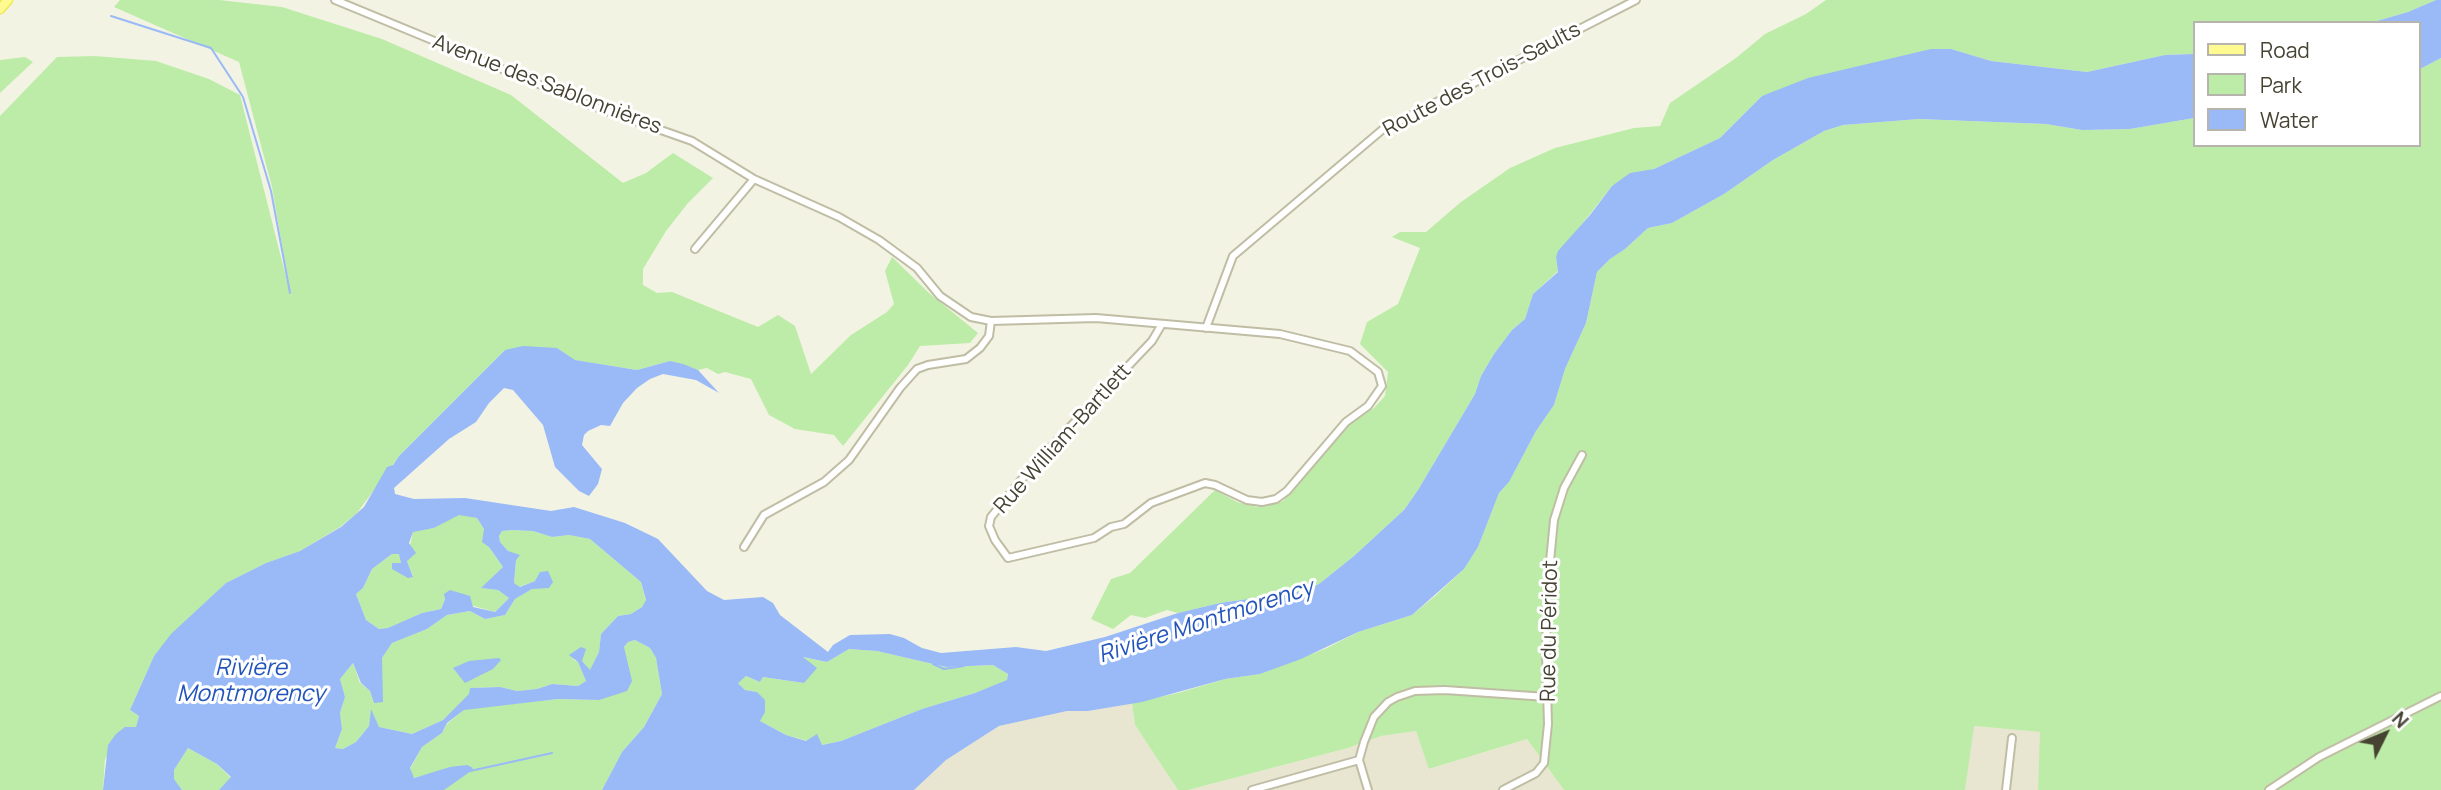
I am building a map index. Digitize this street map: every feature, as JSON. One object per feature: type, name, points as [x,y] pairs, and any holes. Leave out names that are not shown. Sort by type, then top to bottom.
[{"type":"main road","points":[[0,9],[8,0]]},
{"type":"street","name":"Avenue des Sablonnières","points":[[335,0],[587,104],[692,141],[754,178],[839,217],[879,240],[917,268],[940,296],[971,317],[991,321],[1096,318],[1280,334],[1350,351],[1378,372],[1382,386],[1368,406],[1346,422],[1287,491],[1276,499],[1262,502],[1247,500],[1205,483],[1151,503],[1124,524],[1111,527],[1094,538],[1008,558]]},
{"type":"street","name":"Route des Trois-Saults","points":[[1206,328],[1233,256],[1382,130],[1636,0]]},
{"type":"street","points":[[695,249],[754,178]]},
{"type":"street","points":[[744,547],[764,515],[824,482],[849,460],[900,388],[917,369],[966,359],[989,336],[991,321]]},
{"type":"street","name":"Rue William-Bartlett","points":[[1008,558],[989,526],[991,517],[1031,468],[1153,341],[1162,324]]},
{"type":"street","name":"Rue du Péridot","points":[[1503,790],[1536,773],[1544,763],[1548,724],[1548,582],[1554,520],[1564,488],[1582,455]]},
{"type":"street","points":[[1368,790],[1359,760],[1374,717],[1388,702],[1407,693],[1427,690],[1547,697]]},
{"type":"street","points":[[2269,790],[2319,757],[2441,696]]},
{"type":"street","points":[[2006,790],[2012,738]]},
{"type":"street","points":[[1252,790],[1359,760]]},
{"type":"shaded area","points":[[1132,703],[1135,725],[1178,790],[914,790],[946,760],[999,726],[1067,711],[1088,711]]},
{"type":"shaded area","points":[[1973,726],[2041,732],[2038,790],[1965,790]]},
{"type":"shaded area","points":[[1416,731],[1430,769],[1527,739],[1564,790],[1188,790],[1348,748],[1381,736]]},
{"type":"green space","points":[[120,0],[219,0],[282,7],[382,39],[511,95],[623,183],[646,173],[673,153],[713,178],[688,203],[666,231],[643,269],[643,285],[657,293],[672,292],[758,327],[778,315],[795,326],[811,374],[851,335],[887,312],[894,304],[885,271],[892,257],[929,293],[978,333],[970,343],[920,346],[843,446],[834,435],[795,429],[769,415],[751,379],[725,372],[718,374],[707,368],[698,370],[670,361],[637,370],[574,360],[557,348],[505,350],[399,456],[357,513],[340,527],[300,551],[266,563],[226,583],[171,635],[154,656],[130,710],[139,716],[136,728],[131,729],[105,759],[103,790],[0,790],[0,116],[57,57],[95,56],[156,61],[209,79],[240,95],[291,297],[272,187],[239,62],[114,7]]},
{"type":"green space","points":[[1826,0],[2436,0],[2377,21],[2192,21],[2192,54],[2165,55],[2087,72],[1991,61],[1951,49],[1762,96],[1720,138],[1612,186],[1556,257],[1558,271],[1533,294],[1525,319],[1512,330],[1494,354],[1481,376],[1475,394],[1404,510],[1319,584],[1298,592],[1220,603],[1178,613],[1167,610],[1145,618],[1131,615],[1113,629],[1091,619],[1111,579],[1130,573],[1215,490],[1237,502],[1257,507],[1283,501],[1351,423],[1374,408],[1385,396],[1388,372],[1360,344],[1367,322],[1398,304],[1420,248],[1392,237],[1400,232],[1426,232],[1461,202],[1510,168],[1555,148],[1634,128],[1660,126],[1670,103],[1736,58],[1765,34],[1806,14]]},
{"type":"green space","points":[[25,57],[33,62],[0,93],[0,60]]},
{"type":"green space","points":[[2441,58],[2441,790],[2038,790],[2040,732],[1974,726],[1965,790],[1564,790],[1527,739],[1429,769],[1416,731],[1381,736],[1348,748],[1188,790],[1178,790],[1135,725],[1132,703],[1225,679],[1260,674],[1327,648],[1358,632],[1412,615],[1435,596],[1464,569],[1478,547],[1499,493],[1509,482],[1536,431],[1554,405],[1565,369],[1586,323],[1597,272],[1648,228],[1672,223],[1724,194],[1773,160],[1824,131],[1843,125],[1919,119],[2046,124],[2082,130],[2130,129],[2192,118],[2192,147],[2420,147],[2420,69]]},
{"type":"green space","points":[[459,514],[477,518],[484,529],[489,547],[503,567],[482,588],[498,590],[509,598],[495,612],[445,598],[441,609],[422,613],[389,628],[379,629],[366,620],[356,594],[363,588],[372,569],[392,554],[400,554],[401,563],[413,576],[407,561],[413,531],[434,528]]},
{"type":"green space","points":[[502,531],[533,531],[552,537],[569,535],[590,539],[641,582],[646,601],[631,614],[618,616],[601,634],[599,652],[590,671],[582,661],[572,659],[578,662],[586,681],[578,686],[552,684],[517,691],[500,687],[470,688],[470,694],[443,720],[412,734],[379,727],[371,711],[369,726],[356,742],[343,749],[335,748],[342,729],[340,713],[345,697],[340,679],[353,663],[360,683],[370,691],[374,703],[382,658],[392,643],[427,629],[447,615],[470,611],[485,619],[505,615],[515,599],[532,589],[535,581],[519,587],[514,583],[516,560],[500,542]]},
{"type":"green space","points":[[635,640],[650,648],[656,658],[662,694],[644,727],[622,752],[602,790],[444,790],[467,765],[413,778],[410,769],[422,747],[442,733],[447,724],[465,709],[558,699],[599,700],[624,647]]},
{"type":"green space","points":[[849,649],[877,651],[946,667],[993,665],[1008,674],[1007,681],[922,709],[841,741],[822,745],[786,735],[760,721],[757,692],[745,690],[737,682],[746,676],[760,682],[763,677],[804,683],[802,657],[827,662]]},
{"type":"green space","points":[[188,748],[217,764],[231,778],[219,790],[182,790],[174,779],[174,770]]},
{"type":"water","points":[[2441,0],[2441,58],[2420,69],[2420,21],[2377,21]]},
{"type":"water","name":"Rivière Montmorency","points":[[1931,49],[1951,49],[1991,61],[2087,72],[2165,55],[2192,54],[2192,118],[2130,129],[2082,130],[2046,124],[1919,119],[1843,125],[1824,131],[1773,160],[1724,194],[1672,223],[1648,228],[1597,272],[1586,323],[1565,369],[1554,405],[1536,431],[1509,482],[1499,493],[1478,547],[1464,569],[1412,615],[1358,632],[1301,659],[1260,674],[1225,679],[1142,702],[1088,711],[1067,711],[999,726],[946,760],[914,790],[602,790],[622,752],[644,727],[662,694],[656,658],[650,648],[635,640],[624,647],[632,681],[627,691],[599,700],[558,699],[464,710],[447,723],[442,733],[422,747],[410,768],[414,778],[450,767],[467,765],[473,768],[444,790],[219,790],[231,777],[217,764],[188,748],[174,770],[174,779],[182,790],[103,790],[108,745],[125,727],[136,727],[139,716],[130,710],[154,656],[171,634],[226,583],[266,563],[300,551],[341,527],[364,507],[387,467],[393,465],[505,350],[523,346],[557,348],[575,360],[637,370],[670,361],[683,364],[698,370],[719,393],[696,380],[663,374],[637,388],[623,403],[610,426],[601,425],[584,435],[582,445],[602,469],[598,484],[589,496],[579,491],[555,467],[543,425],[513,390],[504,388],[476,422],[449,439],[394,488],[395,494],[414,499],[465,498],[551,511],[574,507],[625,523],[658,539],[707,591],[724,600],[763,597],[773,603],[780,615],[828,652],[833,645],[850,635],[890,634],[941,653],[1016,647],[1046,651],[1105,637],[1178,613],[1220,603],[1298,592],[1319,584],[1404,510],[1475,394],[1481,376],[1494,354],[1512,330],[1525,319],[1533,294],[1558,272],[1558,251],[1612,186],[1630,173],[1654,169],[1720,138],[1762,96],[1808,78]],"holes":[[[459,515],[477,518],[484,529],[482,542],[489,547],[503,567],[481,588],[498,590],[509,598],[495,612],[473,607],[470,596],[450,590],[444,594],[441,609],[422,613],[388,628],[379,629],[366,620],[356,594],[363,588],[372,569],[392,554],[399,554],[401,563],[392,563],[392,569],[408,578],[413,577],[407,561],[416,553],[409,543],[413,532],[434,528]],[[502,531],[533,531],[552,537],[569,535],[590,539],[641,582],[646,600],[642,607],[631,614],[618,616],[601,634],[599,652],[590,670],[582,661],[586,649],[581,647],[569,655],[578,662],[586,681],[578,686],[552,684],[517,691],[500,687],[470,688],[469,694],[443,720],[412,734],[379,727],[371,709],[369,726],[356,742],[343,749],[335,748],[342,729],[340,713],[345,697],[340,679],[353,663],[361,683],[370,691],[374,703],[383,702],[382,658],[392,643],[427,629],[447,615],[470,611],[485,619],[505,615],[515,599],[532,589],[549,588],[553,582],[548,571],[540,572],[535,581],[520,587],[514,583],[516,560],[520,555],[508,551],[500,542],[499,536]],[[849,649],[877,651],[946,667],[993,665],[1008,674],[1007,680],[841,741],[822,745],[817,734],[806,741],[786,735],[760,721],[765,712],[765,700],[757,692],[745,690],[738,683],[746,676],[760,682],[763,677],[804,683],[817,668],[803,657],[827,662]]]},
{"type":"water","points":[[501,660],[493,669],[465,683],[453,668],[469,661]]},
{"type":"waterway","points":[[111,16],[211,48],[243,97],[271,191],[290,293]]},
{"type":"waterway","points":[[933,664],[944,669],[964,666]]},
{"type":"waterway","points":[[470,771],[552,753]]}]
